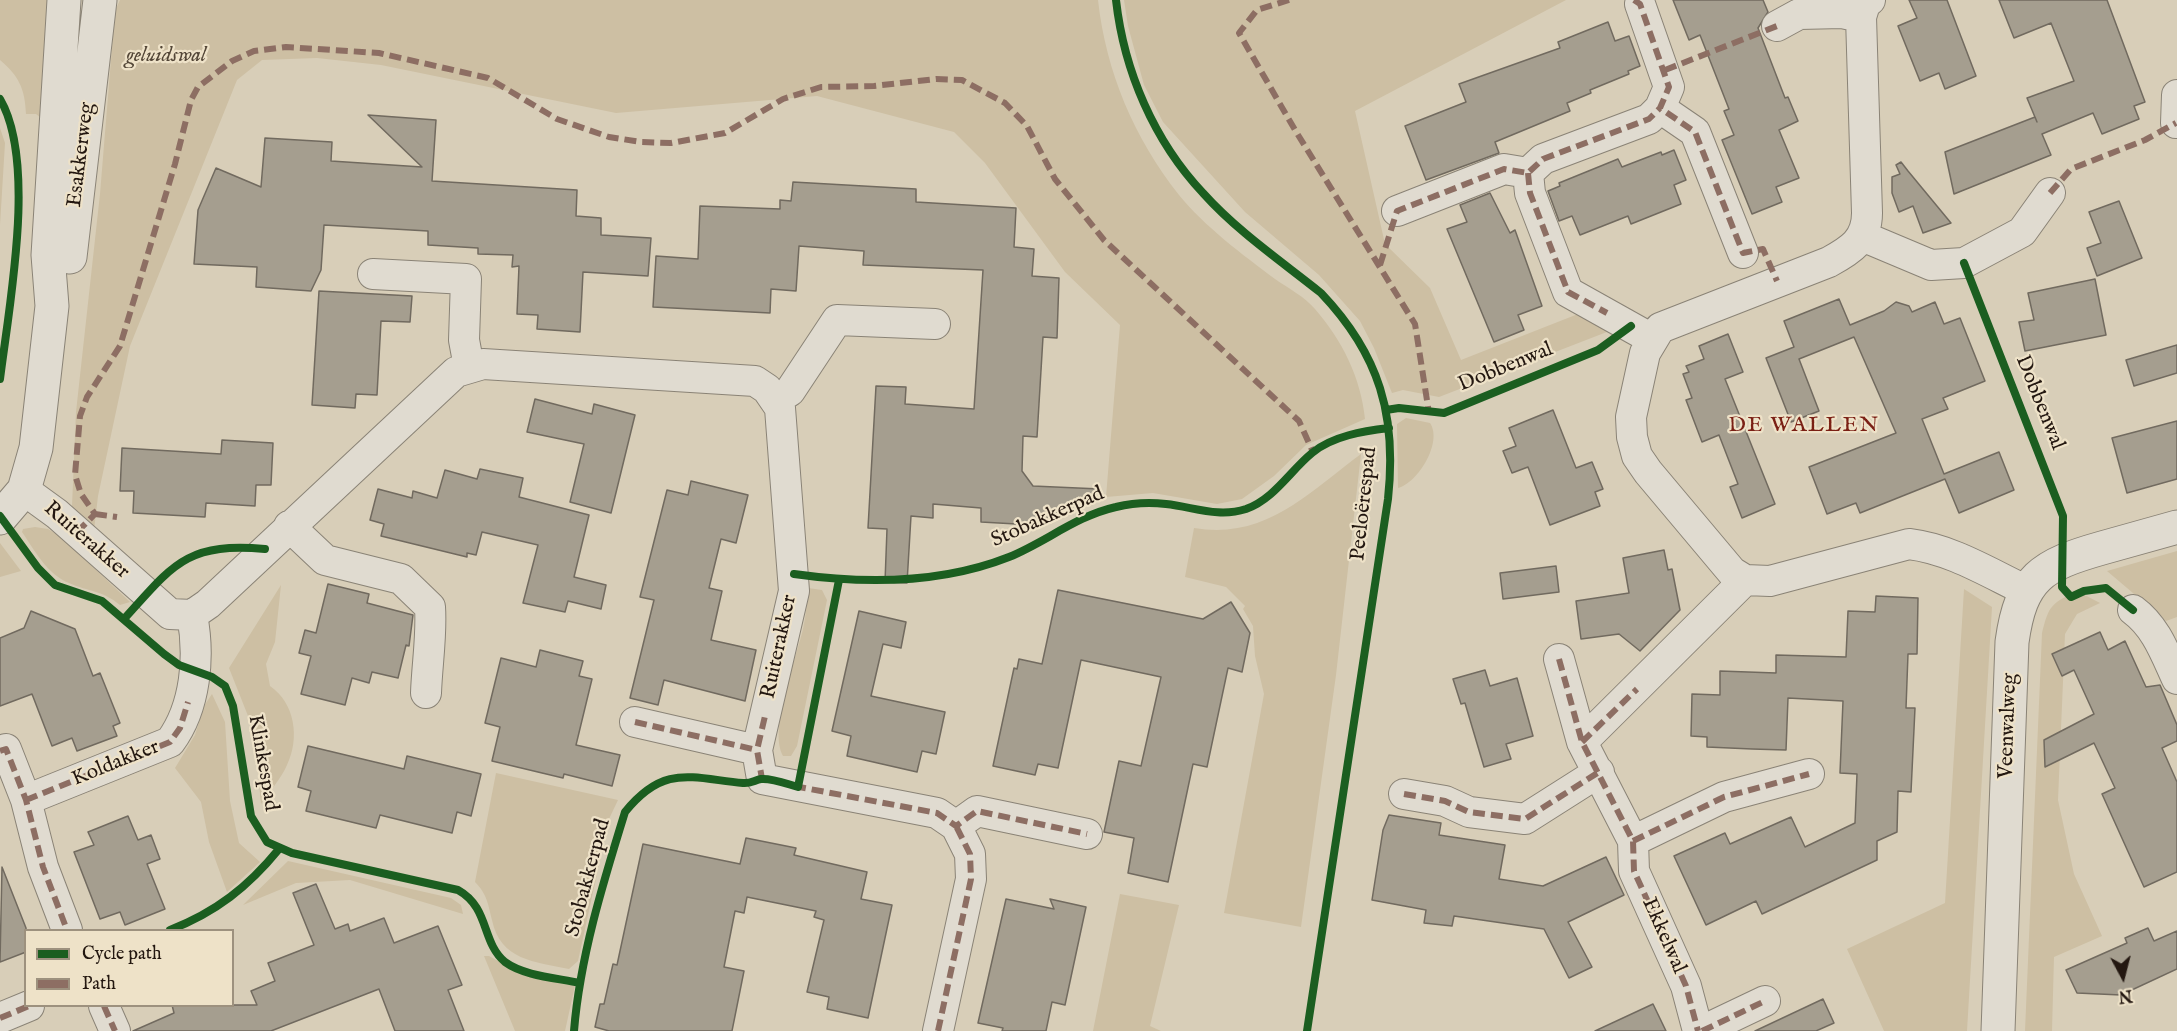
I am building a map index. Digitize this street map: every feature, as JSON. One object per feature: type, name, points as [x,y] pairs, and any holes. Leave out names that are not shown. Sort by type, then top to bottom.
[{"type":"street","name":"Esakkerweg","points":[[0,518],[24,490],[36,448],[52,306],[48,255],[64,0]]},
{"type":"street","name":"Esakkerweg","points":[[52,306],[70,259],[100,0]]},
{"type":"street","points":[[1528,173],[1543,159],[1649,119],[1660,108],[1669,87],[1640,4]]},
{"type":"street","points":[[1777,26],[1799,14],[1842,13],[1866,8],[1867,226],[1854,248],[1829,262],[1660,328],[1652,339],[1641,365],[1631,417],[1632,437],[1637,456],[1721,560],[1745,580],[1770,581],[1909,544],[1929,547],[1956,557],[2027,591]]},
{"type":"street","points":[[1660,108],[1695,132],[1743,254]]},
{"type":"street","points":[[1397,211],[1504,169],[1528,173]]},
{"type":"street","points":[[1528,173],[1530,193],[1569,292],[1652,339]]},
{"type":"street","points":[[1862,236],[1931,265],[1964,263],[2022,232],[2050,193]]},
{"type":"street","points":[[373,273],[466,279],[464,340],[469,367]]},
{"type":"street","points":[[192,615],[225,590],[444,380],[469,367],[483,364],[732,378],[755,381],[768,389],[776,400],[790,391],[837,320],[935,324]]},
{"type":"street","name":"Ruiterakker","points":[[776,400],[781,415],[794,591],[757,750],[762,779],[937,813],[956,826]]},
{"type":"street","name":"Ruiterakker","points":[[24,490],[57,514],[170,614],[192,615]]},
{"type":"street","points":[[290,526],[325,560],[401,579],[430,607],[431,625],[426,693]]},
{"type":"street","name":"Veenwalweg","points":[[1998,1031],[2012,642],[2016,614],[2027,591],[2044,571],[2061,560],[2177,527]]},
{"type":"street","points":[[1582,742],[1745,580]]},
{"type":"street","points":[[2133,610],[2146,620],[2155,633],[2177,679]]},
{"type":"street","name":"Koldakker","points":[[26,800],[170,741],[180,728],[194,672],[198,646],[192,615]]},
{"type":"street","points":[[1559,659],[1582,742],[1633,841],[1724,797],[1809,774]]},
{"type":"street","points":[[635,722],[757,750]]},
{"type":"street","points":[[0,752],[6,749],[26,800],[43,867],[68,929]]},
{"type":"street","points":[[1404,794],[1445,801],[1469,812],[1525,819],[1599,772]]},
{"type":"street","points":[[938,1031],[971,879],[970,854],[956,826],[977,811],[1087,834]]},
{"type":"street","name":"Ekkelwal","points":[[1633,841],[1634,871],[1686,986],[1700,1031],[1765,1001]]},
{"type":"street","points":[[0,1018],[25,1007]]},
{"type":"street","points":[[105,1007],[115,1031]]},
{"type":"green space","points":[[0,0],[49,0],[46,122],[36,114],[26,114],[20,84],[0,60]]},
{"type":"green space","name":"geluidswal","points":[[120,0],[1098,0],[1102,27],[1115,78],[1148,151],[1179,195],[1200,218],[1224,240],[1306,301],[1325,321],[1342,347],[1355,374],[1365,419],[1306,445],[1274,476],[1242,499],[1217,504],[1153,493],[1106,497],[1120,325],[1065,272],[985,163],[954,132],[817,96],[616,113],[381,65],[317,58],[262,60],[237,80],[130,346],[98,496],[94,530],[72,506],[76,412],[100,194],[115,11]]},
{"type":"green space","points":[[1124,0],[1566,0],[1355,111],[1385,244],[1430,288],[1461,360],[1578,314],[1612,330],[1439,397],[1403,390],[1392,393],[1374,348],[1360,321],[1319,275],[1245,212],[1163,122],[1144,85],[1128,26]]},
{"type":"green space","points":[[0,128],[5,143],[0,225]]},
{"type":"green space","points":[[1406,418],[1430,423],[1433,440],[1431,451],[1420,470],[1406,485],[1398,488],[1397,424]]},
{"type":"green space","points":[[1361,454],[1336,675],[1301,927],[1224,913],[1264,694],[1255,656],[1253,626],[1243,609],[1245,606],[1226,587],[1185,577],[1194,528],[1220,530],[1243,527],[1265,520],[1304,498]]},
{"type":"green space","points":[[35,527],[48,529],[60,536],[130,602],[120,605],[107,596],[76,586],[54,574],[22,532],[23,529]]},
{"type":"green space","points":[[0,543],[21,571],[0,577]]},
{"type":"green space","points":[[2177,551],[2177,617],[2166,621],[2107,571]]},
{"type":"green space","points":[[281,585],[275,642],[266,664],[270,686],[278,693],[290,711],[294,733],[293,744],[284,770],[261,804],[254,731],[229,668]]},
{"type":"green space","points":[[808,588],[822,590],[827,600],[797,746],[791,756],[783,756],[779,744],[781,712],[803,629]]},
{"type":"green space","points":[[1964,589],[1992,607],[1967,1031],[1884,1031],[1847,949],[1945,903]]},
{"type":"green space","points":[[2077,591],[2100,603],[2077,614],[2065,634],[2058,800],[2074,874],[2102,936],[2054,957],[2052,1031],[2025,1031],[2042,633],[2052,606]]},
{"type":"green space","points":[[212,694],[225,722],[230,801],[239,843],[260,862],[227,892],[209,842],[201,802],[175,768],[195,735],[204,706]]},
{"type":"green space","points":[[496,773],[618,800],[609,819],[578,961],[569,969],[521,957],[503,944],[496,933],[482,891],[475,882]]},
{"type":"green space","points":[[288,861],[451,898],[461,905],[463,914],[350,880],[296,883],[243,905]]},
{"type":"green space","points":[[1120,894],[1179,905],[1150,1026],[1161,1031],[1093,1031]]},
{"type":"green space","points":[[484,956],[489,956],[520,973],[576,981],[565,1031],[515,1031]]},
{"type":"building","points":[[1673,0],[1763,0],[1768,12],[1758,28],[1785,98],[1788,97],[1798,121],[1779,130],[1799,178],[1776,187],[1782,202],[1752,214],[1722,140],[1734,135],[1724,111],[1729,109],[1700,35],[1689,40]]},
{"type":"building","points":[[1909,0],[1947,0],[1976,76],[1945,89],[1939,73],[1920,81],[1898,26],[1917,18]]},
{"type":"building","points":[[1999,0],[2107,0],[2145,102],[2134,106],[2139,119],[2102,134],[2093,113],[2042,134],[2051,155],[1954,194],[1945,152],[2035,117],[2027,98],[2074,81],[2051,23],[2014,38]]},
{"type":"building","points":[[1608,22],[1615,41],[1629,36],[1640,66],[1628,71],[1629,74],[1590,90],[1591,93],[1567,103],[1570,111],[1495,142],[1499,153],[1426,180],[1405,126],[1466,102],[1459,84],[1560,48],[1558,42]]},
{"type":"building","points":[[368,115],[436,120],[432,181],[577,190],[576,216],[601,218],[601,235],[651,238],[648,276],[583,272],[580,332],[537,329],[538,315],[517,314],[519,266],[512,267],[513,255],[478,254],[478,248],[428,245],[428,231],[324,225],[321,270],[311,291],[256,287],[257,267],[194,264],[198,210],[216,168],[261,187],[265,138],[332,142],[331,161],[422,167]]},
{"type":"building","points":[[1674,150],[1686,180],[1674,185],[1681,204],[1631,224],[1628,216],[1580,235],[1572,216],[1559,221],[1548,191],[1560,186],[1559,183],[1618,159],[1622,167],[1661,152],[1662,155]]},
{"type":"building","points":[[1901,162],[1951,223],[1923,233],[1913,206],[1899,212],[1892,193],[1892,177],[1900,174],[1896,165]]},
{"type":"building","points":[[793,182],[916,189],[916,202],[1016,208],[1014,247],[1034,249],[1032,276],[1059,278],[1057,338],[1043,337],[1037,437],[1023,436],[1022,471],[1033,486],[1100,489],[1034,525],[981,522],[981,508],[933,504],[933,518],[911,516],[907,583],[885,582],[887,529],[868,528],[876,386],[906,387],[905,404],[974,409],[983,270],[863,265],[864,251],[799,246],[796,291],[771,289],[770,313],[653,307],[656,256],[698,259],[700,206],[780,209],[780,200],[791,201]]},
{"type":"building","points":[[1490,193],[1510,233],[1515,230],[1542,306],[1518,315],[1524,330],[1494,342],[1447,229],[1467,222],[1460,205]]},
{"type":"building","points":[[2119,201],[2142,258],[2097,276],[2087,248],[2101,243],[2089,212]]},
{"type":"building","points":[[2095,279],[2106,335],[2025,351],[2019,322],[2034,320],[2028,293]]},
{"type":"building","points":[[319,291],[412,296],[410,322],[381,321],[377,395],[356,394],[355,408],[312,405]]},
{"type":"building","points":[[1839,299],[1850,325],[1884,311],[1896,302],[1909,306],[1912,312],[1935,302],[1944,324],[1960,318],[1985,381],[1943,398],[1948,409],[1922,419],[1944,474],[1999,452],[2014,490],[1959,513],[1945,479],[1860,513],[1856,503],[1827,514],[1809,467],[1896,433],[1854,337],[1799,359],[1819,411],[1791,422],[1766,358],[1794,347],[1784,321]]},
{"type":"building","points":[[1728,334],[1743,372],[1725,379],[1775,504],[1742,518],[1730,487],[1738,484],[1719,435],[1702,442],[1686,400],[1692,398],[1683,374],[1689,372],[1686,366],[1704,359],[1699,346]]},
{"type":"building","points":[[2177,345],[2177,373],[2134,386],[2126,360]]},
{"type":"building","points":[[535,399],[592,414],[594,404],[635,415],[611,513],[570,502],[584,444],[527,432]]},
{"type":"building","points":[[1553,410],[1576,468],[1592,462],[1603,489],[1595,492],[1600,506],[1550,525],[1528,467],[1512,473],[1503,451],[1516,446],[1509,428]]},
{"type":"building","points":[[2177,421],[2177,479],[2127,493],[2112,438]]},
{"type":"building","points":[[222,440],[273,443],[271,485],[256,485],[255,506],[206,503],[205,517],[133,513],[134,491],[120,491],[122,448],[221,454]]},
{"type":"building","points":[[480,469],[523,478],[519,497],[589,515],[574,577],[606,585],[601,609],[568,601],[565,612],[523,603],[538,545],[482,532],[476,555],[467,553],[467,557],[381,536],[384,524],[370,520],[378,489],[412,498],[413,491],[437,498],[445,470],[477,479]]},
{"type":"building","points":[[691,481],[748,495],[736,543],[721,539],[709,588],[722,591],[711,640],[756,650],[745,701],[664,680],[658,705],[630,698],[654,600],[640,597],[667,490],[688,495]]},
{"type":"building","points":[[1664,550],[1668,570],[1672,569],[1680,610],[1640,651],[1619,634],[1581,639],[1576,601],[1629,593],[1623,558]]},
{"type":"building","points":[[1556,566],[1559,592],[1503,599],[1500,573]]},
{"type":"building","points":[[328,584],[369,594],[367,603],[413,615],[409,646],[406,645],[398,678],[372,672],[369,683],[352,678],[345,705],[301,694],[311,656],[299,653],[305,630],[316,633]]},
{"type":"building","points":[[1058,590],[1203,619],[1231,602],[1250,633],[1242,672],[1228,668],[1207,767],[1193,764],[1168,882],[1128,873],[1134,838],[1104,832],[1119,761],[1141,766],[1161,677],[1081,660],[1058,768],[1038,764],[1035,775],[993,766],[1014,668],[1017,669],[1019,659],[1042,664]]},
{"type":"building","points":[[1876,596],[1918,598],[1917,654],[1908,654],[1906,708],[1915,708],[1911,792],[1898,791],[1897,832],[1877,841],[1877,860],[1762,914],[1756,901],[1706,925],[1674,856],[1725,833],[1730,844],[1791,817],[1805,847],[1855,823],[1857,774],[1840,773],[1843,701],[1788,698],[1786,750],[1707,747],[1707,737],[1691,736],[1692,694],[1720,695],[1720,671],[1776,673],[1776,655],[1846,657],[1848,611],[1875,612]]},
{"type":"building","points":[[31,611],[75,629],[93,676],[100,673],[120,723],[113,726],[117,736],[77,751],[72,738],[52,746],[32,694],[0,706],[0,638],[24,628]]},
{"type":"building","points":[[859,611],[906,622],[901,648],[883,644],[871,696],[945,712],[936,754],[922,751],[917,772],[847,756],[851,736],[832,731]]},
{"type":"building","points":[[2100,632],[2108,650],[2125,641],[2146,687],[2160,685],[2177,725],[2177,741],[2162,748],[2177,782],[2177,872],[2144,887],[2102,794],[2115,788],[2094,743],[2045,767],[2044,740],[2094,714],[2074,670],[2062,676],[2052,654]]},
{"type":"building","points":[[540,650],[583,661],[579,676],[592,679],[576,745],[620,755],[612,786],[564,774],[563,778],[492,761],[500,727],[485,723],[501,658],[536,667]]},
{"type":"building","points":[[1485,670],[1490,686],[1517,678],[1533,736],[1506,744],[1511,759],[1484,767],[1465,703],[1461,704],[1453,679]]},
{"type":"building","points":[[308,746],[404,769],[407,756],[481,774],[471,816],[457,812],[452,833],[380,815],[376,828],[306,811],[311,791],[298,787]]},
{"type":"building","points":[[1389,815],[1441,823],[1439,835],[1505,845],[1499,879],[1543,886],[1606,857],[1624,895],[1568,922],[1592,967],[1569,978],[1544,929],[1454,916],[1452,926],[1424,923],[1426,910],[1372,900],[1383,830]]},
{"type":"building","points":[[128,816],[138,840],[151,835],[160,859],[147,864],[165,909],[125,925],[120,912],[100,919],[74,852],[94,845],[88,832]]},
{"type":"building","points":[[746,838],[796,848],[794,855],[867,872],[861,899],[892,905],[868,1018],[827,1009],[829,997],[807,992],[824,920],[814,917],[816,911],[747,897],[744,913],[735,911],[724,967],[744,971],[732,1031],[609,1031],[595,1027],[600,1004],[604,1004],[613,964],[617,965],[643,844],[740,864]]},
{"type":"building","points":[[2,867],[26,929],[24,929],[24,953],[0,962]]},
{"type":"building","points":[[316,884],[335,929],[348,924],[350,931],[384,918],[394,943],[438,926],[462,985],[448,990],[464,1031],[395,1031],[379,989],[271,1031],[133,1031],[174,1013],[172,1007],[257,1005],[251,991],[275,981],[268,963],[314,945],[293,893]]},
{"type":"building","points":[[1006,899],[1054,909],[1050,899],[1086,907],[1065,1005],[1052,1002],[1046,1031],[1002,1031],[1003,1028],[978,1023]]},
{"type":"building","points":[[2148,928],[2154,941],[2177,931],[2177,969],[2121,995],[2077,993],[2066,970],[2127,943],[2125,938]]},
{"type":"building","points":[[1823,999],[1834,1023],[1816,1031],[1755,1031]]},
{"type":"building","points":[[1653,1004],[1666,1031],[1595,1031]]},
{"type":"marked path","points":[[1289,0],[1257,10],[1239,33],[1295,130],[1415,324],[1429,413]]},
{"type":"marked path","points":[[1634,0],[1640,4],[1669,87],[1660,108],[1695,132],[1743,253],[1763,249],[1777,281]]},
{"type":"marked path","points":[[1665,70],[1777,26]]},
{"type":"marked path","points":[[77,532],[95,514],[81,494],[75,475],[80,416],[87,397],[120,346],[175,164],[191,100],[198,87],[232,61],[254,51],[286,47],[379,53],[488,78],[557,119],[609,137],[641,142],[671,143],[725,133],[783,99],[821,87],[874,86],[936,79],[962,80],[1005,103],[1027,126],[1055,179],[1104,240],[1299,421],[1313,452]]},
{"type":"marked path","points":[[1380,265],[1397,211],[1504,169],[1528,173],[1543,159],[1649,119],[1660,108]]},
{"type":"marked path","points":[[2050,193],[2071,169],[2145,140],[2176,123]]},
{"type":"marked path","points":[[1528,173],[1530,193],[1568,292],[1607,313]]},
{"type":"marked path","points":[[95,514],[117,517]]},
{"type":"marked path","points":[[1559,659],[1582,742],[1633,841],[1634,871],[1686,986],[1698,1031]]},
{"type":"marked path","points":[[1582,742],[1637,689]]},
{"type":"marked path","points":[[26,800],[170,742],[180,728],[188,702]]},
{"type":"marked path","points":[[765,716],[757,750],[762,779],[765,779]]},
{"type":"marked path","points":[[635,722],[757,750]]},
{"type":"marked path","points":[[0,751],[6,749],[26,800],[43,867],[67,929]]},
{"type":"marked path","points":[[1404,794],[1445,801],[1469,812],[1525,819],[1599,772]]},
{"type":"marked path","points":[[1633,841],[1724,797],[1809,774]]},
{"type":"marked path","points":[[794,786],[937,813],[956,826],[977,811],[1087,834]]},
{"type":"marked path","points":[[938,1031],[971,879],[970,854],[956,826]]},
{"type":"marked path","points":[[1702,1031],[1765,1001]]},
{"type":"marked path","points":[[0,1018],[27,1007]]},
{"type":"marked path","points":[[104,1007],[115,1031]]},
{"type":"cycle path","name":"Peeloërespad","points":[[1116,0],[1120,27],[1134,79],[1144,104],[1170,151],[1216,207],[1321,293],[1341,316],[1358,340],[1370,364],[1380,388],[1386,414],[1390,441],[1388,499],[1307,1031]]},
{"type":"cycle path","points":[[0,99],[11,126],[17,159],[19,196],[14,275],[0,379]]},
{"type":"cycle path","name":"Dobbenwal","points":[[1964,263],[2063,516],[2062,587],[2071,597],[2084,591],[2106,588],[2133,610]]},
{"type":"cycle path","name":"Dobbenwal","points":[[1386,410],[1399,408],[1444,413],[1598,350],[1631,326]]},
{"type":"cycle path","name":"Stobakkerpad","points":[[794,574],[875,580],[930,577],[983,566],[1009,557],[1088,516],[1122,506],[1160,503],[1206,511],[1226,512],[1246,509],[1265,499],[1320,447],[1349,435],[1389,428]]},
{"type":"cycle path","name":"Klinkespad","points":[[0,516],[38,568],[55,585],[102,601],[179,665],[212,677],[225,686],[233,706],[251,816],[267,842],[292,853],[458,890],[468,897],[481,915],[492,945],[505,962],[531,973],[580,983]]},
{"type":"cycle path","points":[[124,619],[169,571],[183,561],[217,549],[265,549]]},
{"type":"cycle path","name":"Stobakkerpad","points":[[574,1031],[587,948],[625,812],[652,787],[666,780],[679,778],[693,777],[746,783],[765,779],[798,787],[839,580]]},
{"type":"cycle path","points":[[172,929],[202,915],[230,897],[243,887],[279,849]]},
{"type":"district","name":"DE WALLEN","points":[[1804,426]]}]
